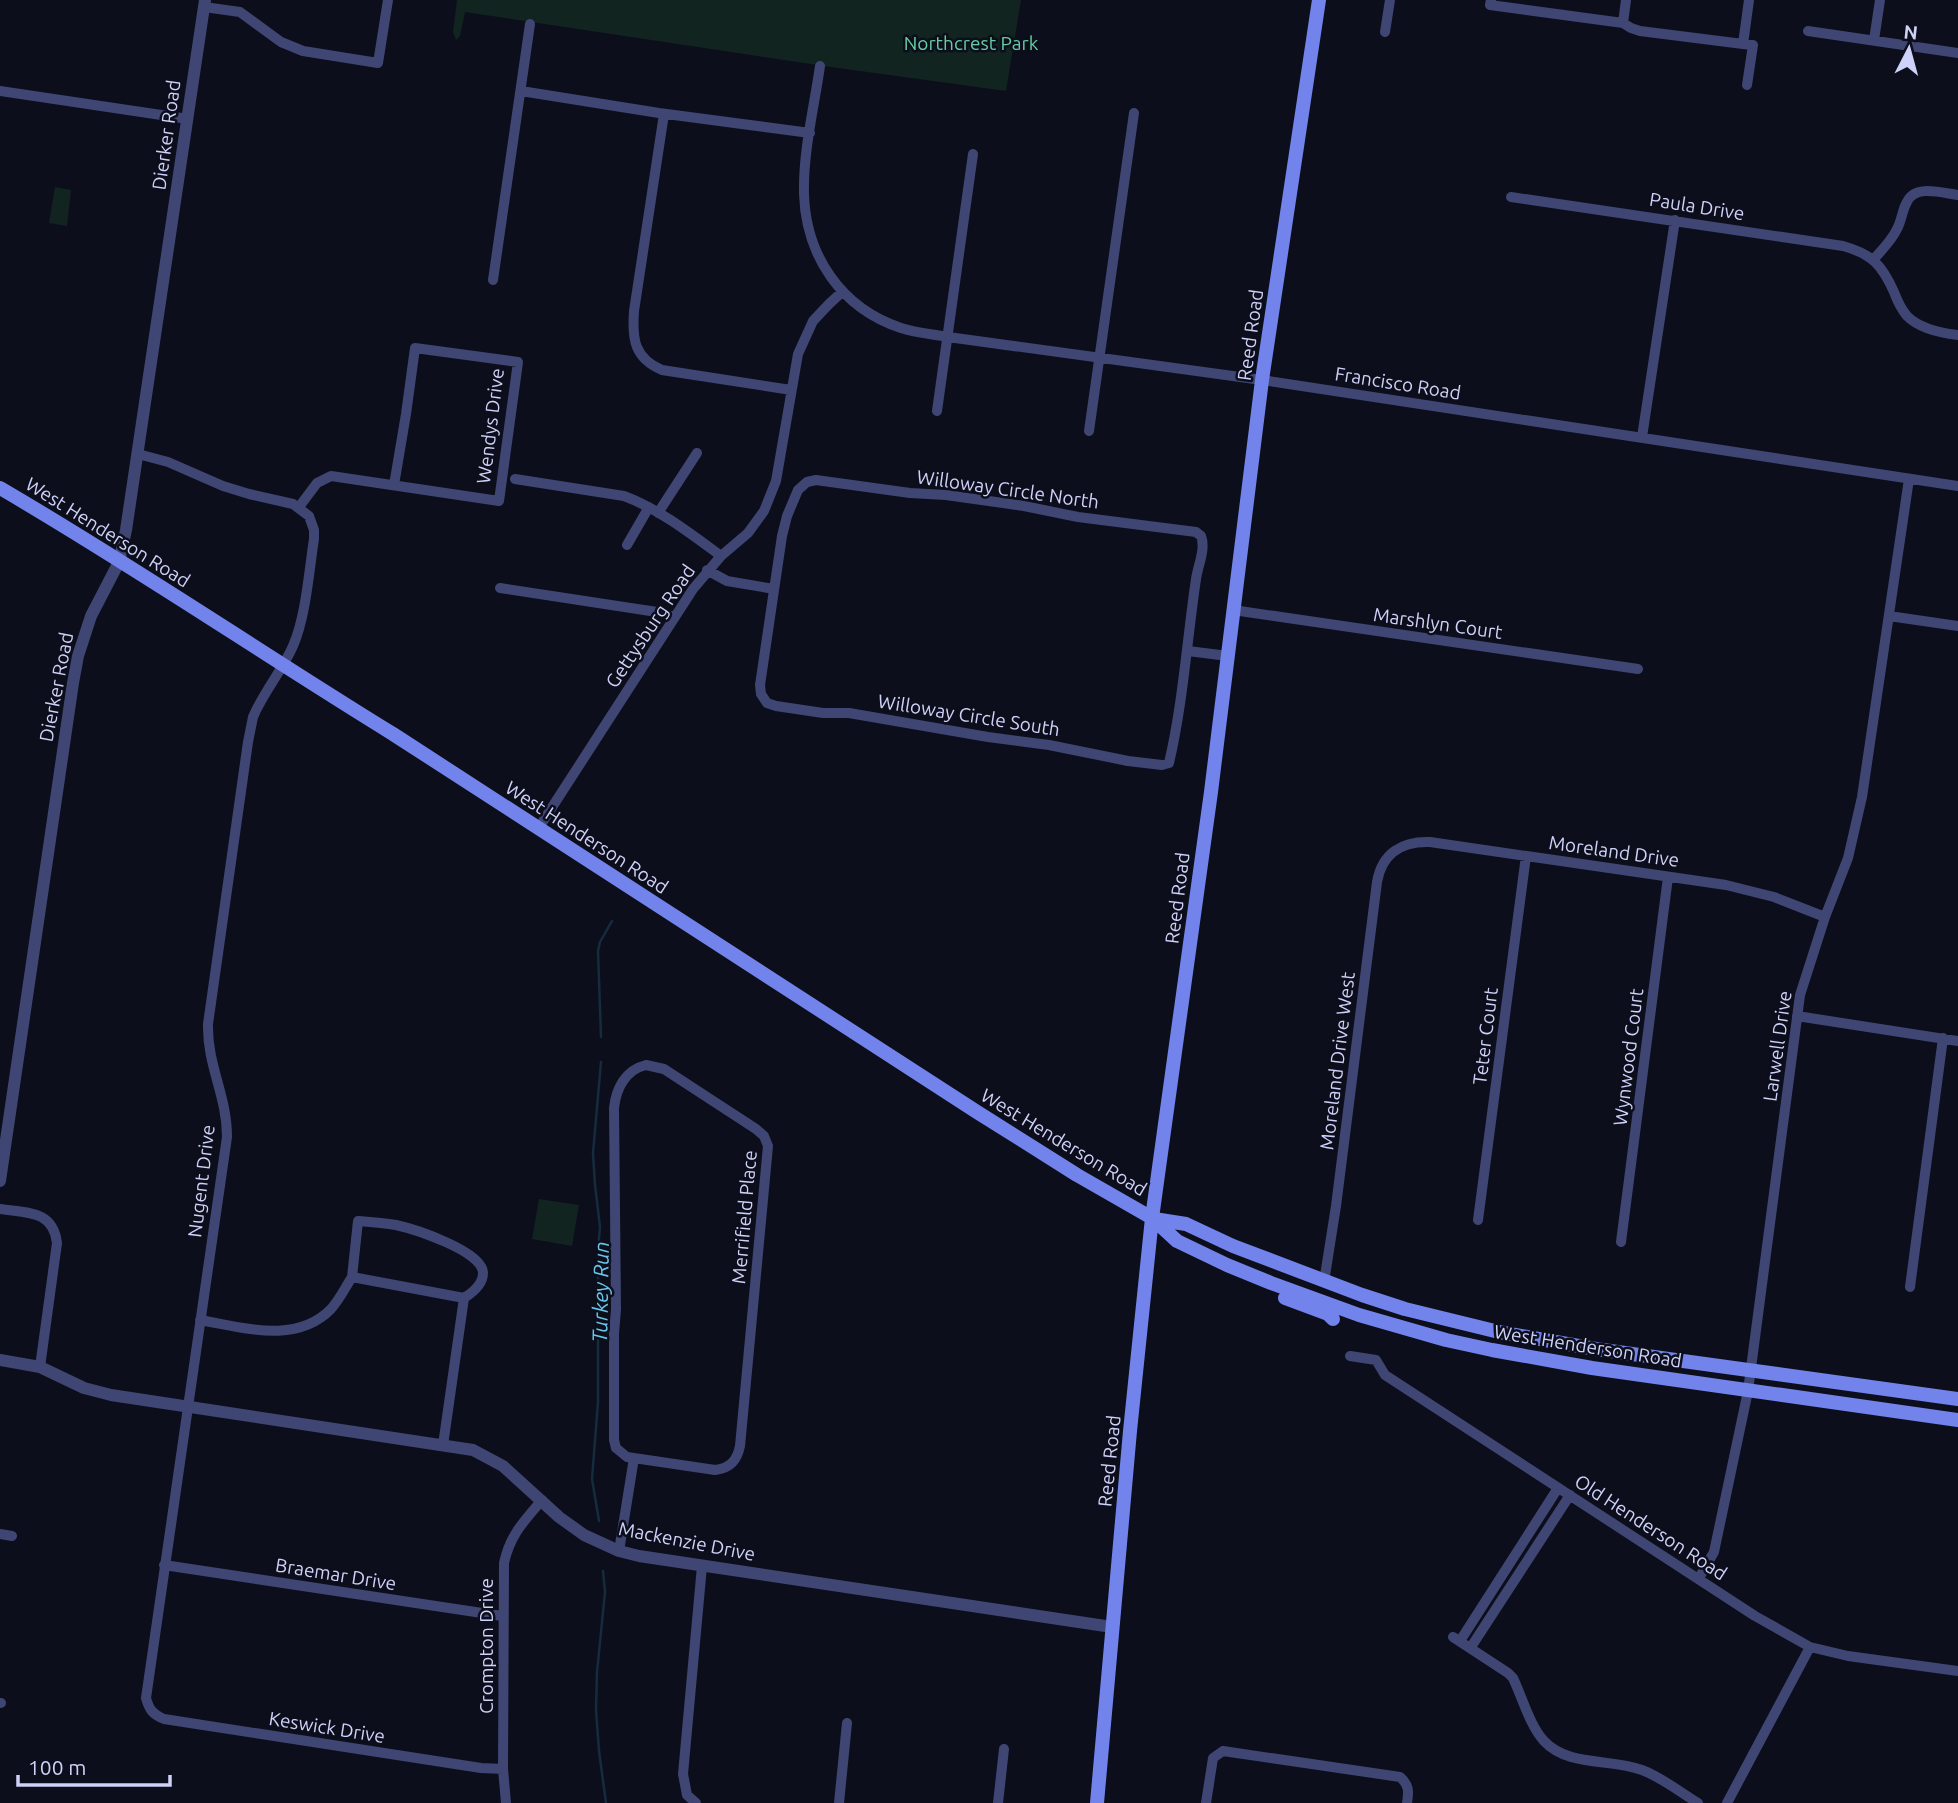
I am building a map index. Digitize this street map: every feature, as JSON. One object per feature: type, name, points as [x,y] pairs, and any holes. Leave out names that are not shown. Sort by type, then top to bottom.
[{"type":"main road","name":"Reed Road","points":[[1097,1803],[1152,1218],[1212,785],[1262,380],[1319,0]]},
{"type":"main road","name":"West Henderson Road","points":[[0,488],[393,734],[977,1112],[1152,1218],[1177,1241],[1271,1283],[1391,1324],[1492,1350],[1592,1368],[1958,1420]]},
{"type":"main road","name":"West Henderson Road","points":[[1152,1218],[1186,1224],[1324,1282],[1405,1309],[1499,1332],[1596,1349],[1958,1399]]},
{"type":"main road","points":[[1271,1283],[1275,1294],[1328,1314],[1333,1319]]},
{"type":"street","points":[[240,12],[245,0]]},
{"type":"street","points":[[205,4],[240,12],[281,42],[303,51],[378,63],[388,0]]},
{"type":"street","points":[[1385,32],[1390,0]]},
{"type":"street","points":[[1623,23],[1626,0]]},
{"type":"street","points":[[1743,44],[1749,0]]},
{"type":"street","points":[[1874,40],[1880,0]]},
{"type":"street","points":[[1490,3],[1623,23],[1640,31],[1753,45],[1747,85]]},
{"type":"street","name":"Dierker Road","points":[[0,1181],[78,656],[91,616],[119,562],[138,454],[205,4]]},
{"type":"street","points":[[493,280],[530,24]]},
{"type":"street","points":[[1808,31],[1958,53]]},
{"type":"street","points":[[820,66],[805,167],[806,214],[810,235],[820,258],[842,292]]},
{"type":"street","points":[[0,91],[188,120]]},
{"type":"street","points":[[521,91],[664,114],[810,133]]},
{"type":"street","points":[[1089,430],[1134,113]]},
{"type":"street","points":[[664,114],[634,311],[633,337],[636,347],[645,359],[662,370],[791,390]]},
{"type":"street","points":[[937,411],[973,154]]},
{"type":"street","points":[[1958,195],[1929,191],[1912,195],[1907,200],[1899,226],[1874,260],[1883,269],[1908,317],[1922,326],[1958,335]]},
{"type":"street","name":"Paula Drive","points":[[1511,197],[1843,246],[1874,260]]},
{"type":"street","points":[[1642,437],[1675,220]]},
{"type":"street","name":"Francisco Road","points":[[842,292],[864,309],[892,324],[918,332],[1262,380],[1958,486]]},
{"type":"street","name":"Gettysburg Road","points":[[538,829],[707,570],[748,533],[764,511],[774,489],[782,457],[798,354],[807,332],[821,312],[842,292]]},
{"type":"street","name":"Wendys Drive","points":[[299,507],[317,483],[331,476],[499,501],[518,362],[415,348],[394,485]]},
{"type":"street","points":[[627,545],[697,453]]},
{"type":"street","points":[[138,454],[167,462],[223,486],[286,502],[299,507],[309,516],[314,539],[298,632],[282,665]]},
{"type":"street","points":[[515,479],[624,496],[653,510],[721,556]]},
{"type":"street","name":"Larwell Drive","points":[[1699,1578],[1714,1552],[1748,1391],[1800,995],[1825,917],[1848,858],[1862,797],[1909,479]]},
{"type":"street","name":"Willoway Circle North","points":[[775,589],[787,516],[798,490],[807,482],[816,480],[1024,506],[1078,517],[1196,533],[1201,536],[1202,548],[1188,651]]},
{"type":"street","points":[[707,570],[727,581],[775,589]]},
{"type":"street","points":[[500,588],[657,612],[674,617]]},
{"type":"street","name":"Willoway Circle South","points":[[775,589],[760,685],[761,694],[767,703],[823,713],[849,713],[1049,745],[1128,761],[1162,765],[1169,763],[1188,651]]},
{"type":"street","name":"Marshlyn Court","points":[[1233,610],[1638,669]]},
{"type":"street","points":[[1889,615],[1958,626]]},
{"type":"street","points":[[1188,651],[1228,656]]},
{"type":"street","name":"Nugent Drive","points":[[149,1709],[146,1687],[227,1137],[225,1106],[211,1064],[208,1024],[253,717],[282,665]]},
{"type":"street","name":"Moreland Drive","points":[[1395,850],[1412,843],[1430,842],[1668,877],[1751,890],[1825,917]]},
{"type":"street","name":"Moreland Drive West","points":[[1324,1282],[1377,882],[1382,864],[1395,850]]},
{"type":"street","name":"Teter Court","points":[[1478,1220],[1525,856]]},
{"type":"street","name":"Wynwood Court","points":[[1622,1242],[1668,877]]},
{"type":"street","points":[[1797,1016],[1958,1041]]},
{"type":"street","points":[[1910,1287],[1943,1038]]},
{"type":"street","name":"Merrifield Place","points":[[650,1065],[664,1069],[756,1129],[767,1140],[768,1151],[737,1458],[727,1467],[715,1470],[634,1458],[621,1454],[614,1440],[616,1296],[613,1118],[617,1093],[622,1082],[636,1068],[650,1065]]},
{"type":"street","points":[[0,1209],[47,1219],[55,1229],[57,1243],[40,1367]]},
{"type":"street","points":[[200,1320],[264,1331],[283,1331],[316,1321],[333,1307],[352,1277],[358,1222],[395,1225],[419,1231],[460,1249],[479,1262],[483,1273],[476,1289],[464,1298],[443,1445]]},
{"type":"street","points":[[352,1277],[464,1298]]},
{"type":"street","name":"Old Henderson Road","points":[[1350,1356],[1376,1360],[1385,1375],[1755,1616],[1810,1647],[1848,1656],[1958,1671]]},
{"type":"street","name":"Mackenzie Drive","points":[[0,1360],[40,1367],[83,1388],[98,1392],[473,1450],[494,1460],[559,1517],[584,1535],[639,1556],[1112,1627]]},
{"type":"street","points":[[619,1550],[634,1458]]},
{"type":"street","points":[[1558,1488],[1457,1639],[1513,1678],[1538,1734],[1554,1750],[1570,1756],[1642,1770],[1698,1803]]},
{"type":"street","points":[[1471,1647],[1570,1495]]},
{"type":"street","name":"Crompton Drive","points":[[506,1803],[503,1769],[503,1574],[507,1547],[520,1526],[542,1500]]},
{"type":"street","name":"Braemar Drive","points":[[164,1565],[502,1616]]},
{"type":"street","points":[[696,1803],[687,1795],[683,1773],[702,1566]]},
{"type":"street","points":[[1727,1803],[1810,1647]]},
{"type":"street","name":"Keswick Drive","points":[[149,1709],[155,1716],[163,1719],[481,1768],[503,1769]]},
{"type":"street","points":[[839,1803],[848,1723]]},
{"type":"street","points":[[998,1803],[1004,1749]]},
{"type":"street","points":[[1206,1803],[1213,1758],[1223,1751],[1399,1777],[1406,1782],[1408,1800]]},
{"type":"green space","name":"Northcrest Park","points":[[457,0],[1021,0],[1006,91],[465,12],[460,36],[456,40],[453,32]]},
{"type":"green space","points":[[55,187],[71,190],[67,226],[49,223]]},
{"type":"green space","points":[[539,1199],[579,1205],[572,1246],[532,1239]]},
{"type":"waterway","name":"Turkey Run","points":[[601,1037],[598,951],[612,921]]},
{"type":"waterway","name":"Turkey Run","points":[[599,1521],[592,1479],[598,1402],[600,1227],[593,1153],[601,1062]]},
{"type":"waterway","name":"Turkey Run","points":[[603,1571],[605,1592],[596,1710],[606,1803]]}]
